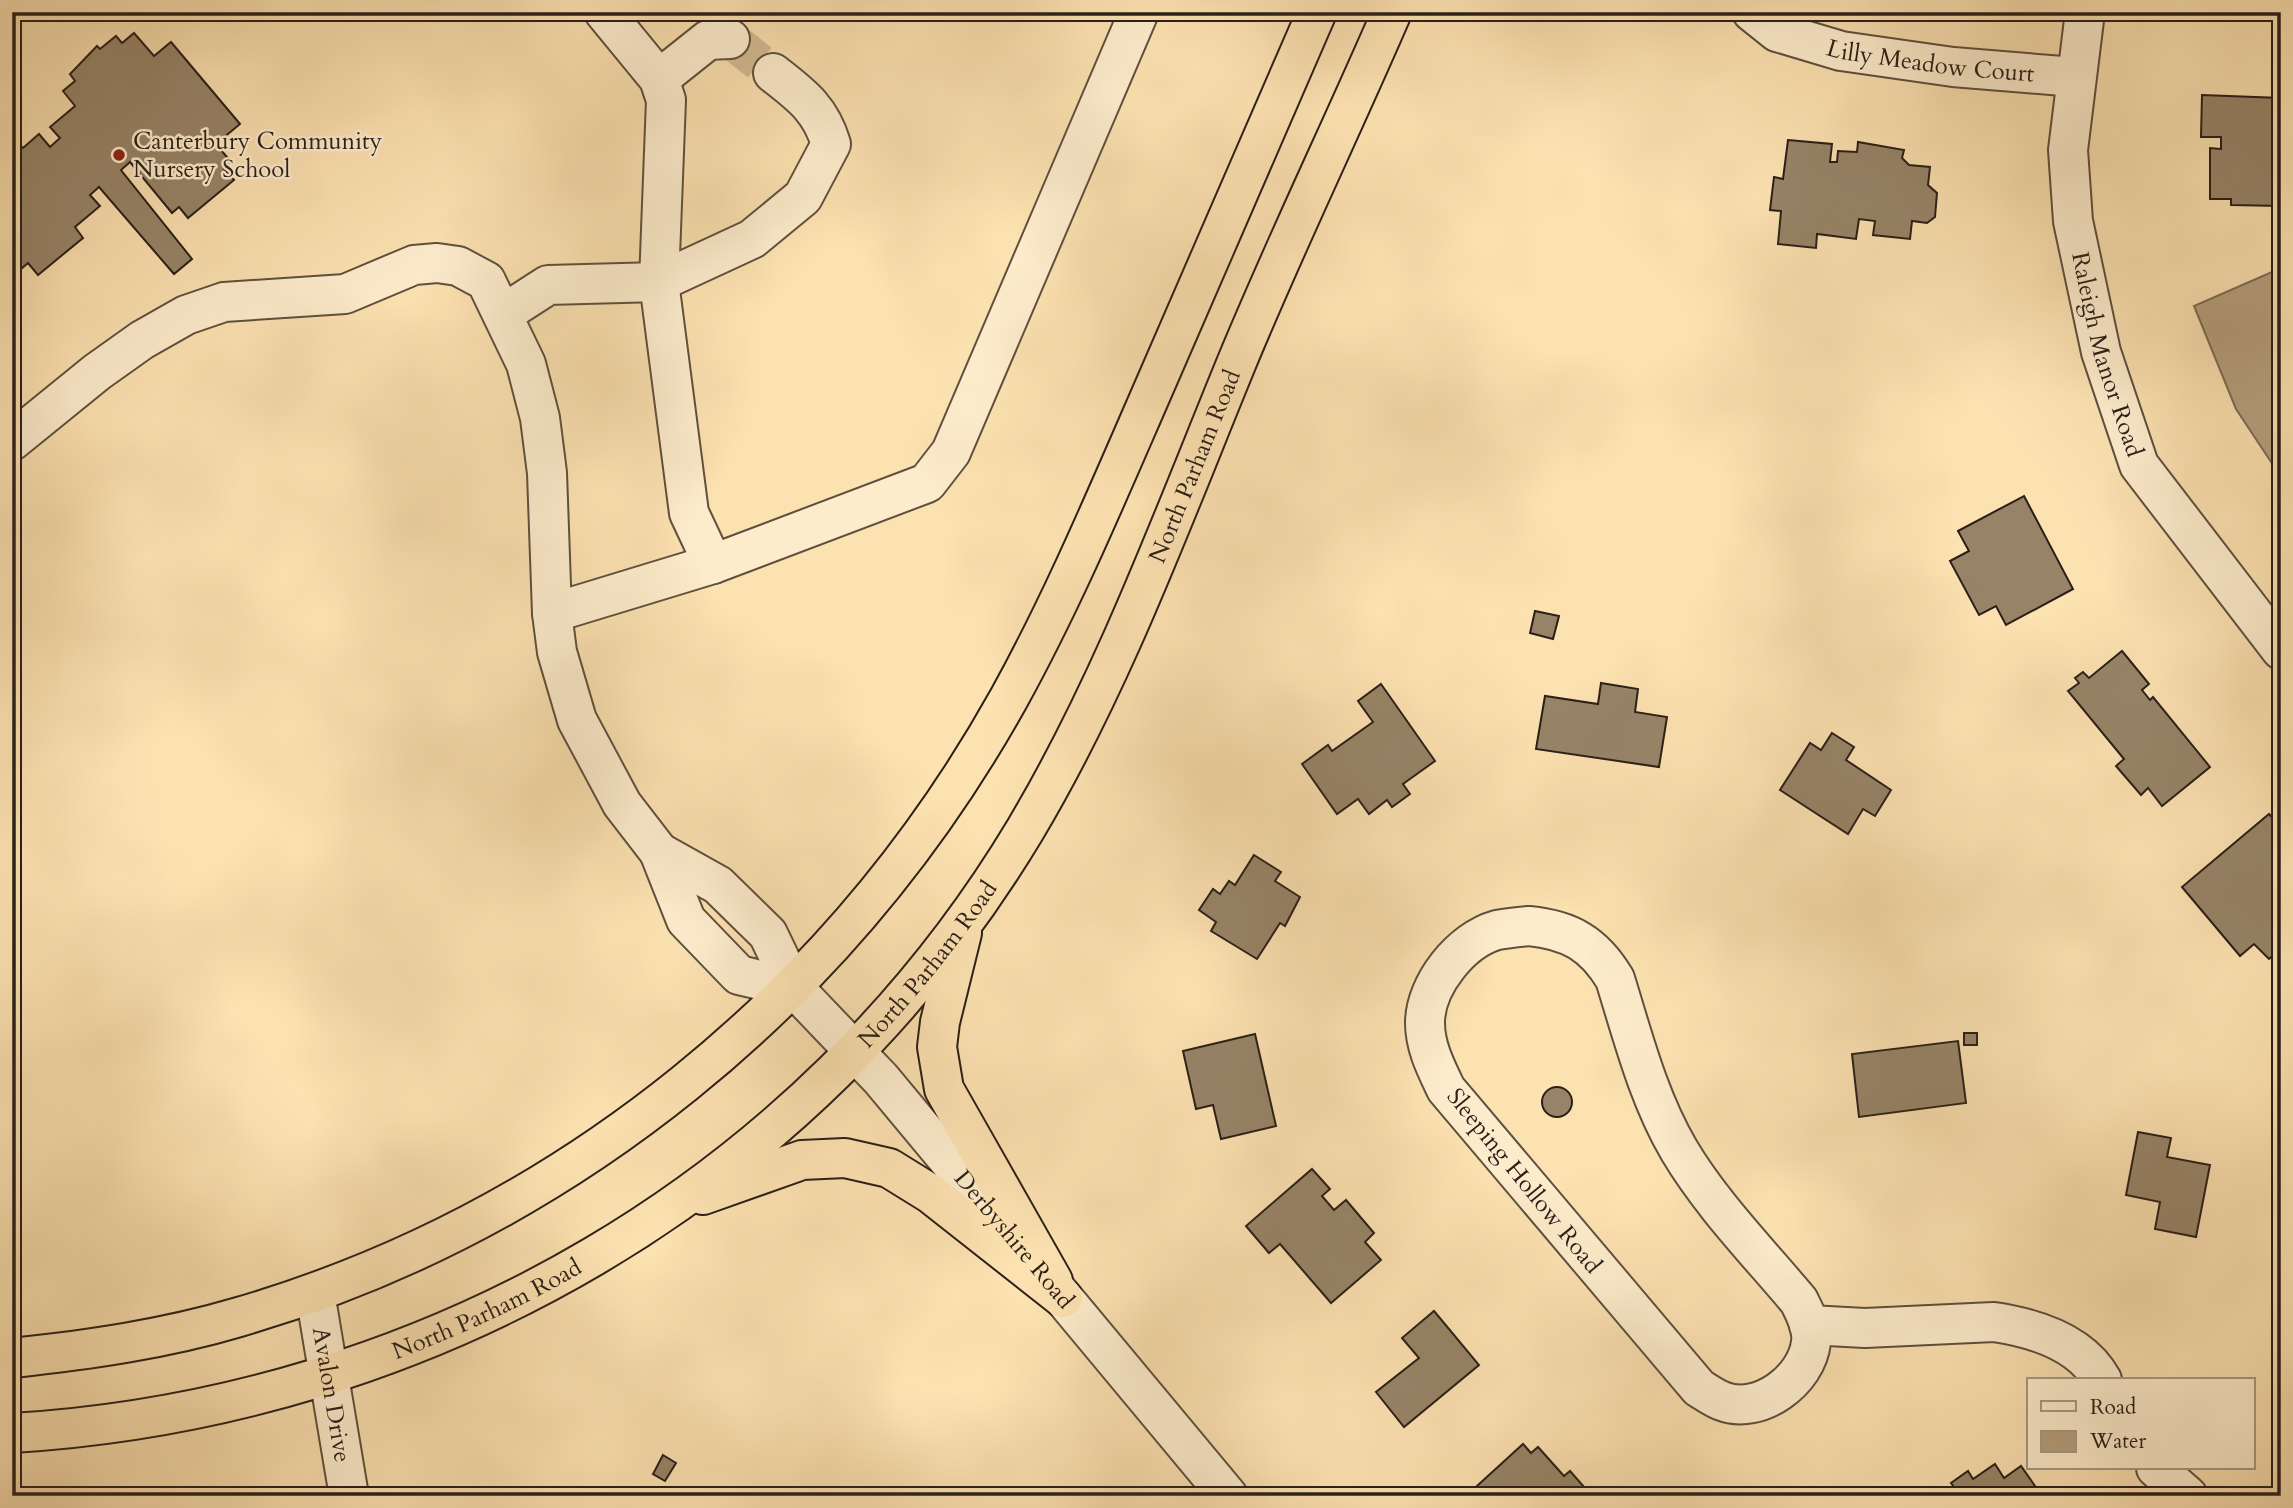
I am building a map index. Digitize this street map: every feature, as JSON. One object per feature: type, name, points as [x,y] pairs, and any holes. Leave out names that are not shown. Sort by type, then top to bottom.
[{"type":"highway","points":[[12,1358],[149,1339],[235,1319],[315,1293],[447,1236],[507,1206],[582,1159],[676,1093],[729,1049],[794,988],[902,859],[973,757],[1013,690],[1101,509],[1317,12]]},
{"type":"highway","name":"North Parham Road","points":[[12,1433],[120,1423],[184,1413],[330,1376],[412,1347],[528,1294],[617,1244],[731,1163],[855,1051],[912,988],[966,919],[1045,796],[1105,673],[1242,349],[1392,12]]},
{"type":"highway","points":[[966,919],[940,1022],[937,1047],[944,1089],[1063,1298]]},
{"type":"highway","points":[[678,1203],[762,1177],[802,1160],[845,1158],[889,1168],[916,1183],[1063,1298]]},
{"type":"street","points":[[604,12],[659,79],[666,100],[659,282],[689,513],[713,564]]},
{"type":"street","points":[[12,441],[142,340],[186,315],[224,302],[345,294],[414,265],[437,262],[458,265],[486,281],[526,364],[540,418],[547,473],[552,613],[713,564],[928,483],[951,452],[1139,12]]},
{"type":"street","name":"Lilly Meadow Court","points":[[1752,12],[1777,32],[1841,51],[1953,67],[2075,77]]},
{"type":"street","name":"Raleigh Manor Road","points":[[2085,12],[2068,150],[2073,221],[2101,352],[2138,465],[2281,650]]},
{"type":"street","points":[[659,79],[708,40],[730,39]]},
{"type":"street","points":[[503,314],[548,285],[659,282],[752,239],[803,197],[831,144],[824,119],[804,98],[773,73]]},
{"type":"street","name":"Derbyshire Road","points":[[552,613],[557,652],[577,720],[622,804],[659,852],[718,885],[768,933],[794,988],[855,1051],[1228,1496]]},
{"type":"street","name":"Sleeping Hollow Road","points":[[1530,926],[1558,929],[1591,948],[1615,979],[1647,1081],[1680,1151],[1715,1200],[1799,1301],[1809,1325],[1812,1341],[1807,1356],[1795,1377],[1776,1395],[1749,1403],[1724,1402],[1699,1388],[1446,1089],[1430,1055],[1425,1023],[1430,994],[1455,957],[1485,935],[1530,926]]},
{"type":"street","name":"Avalon Drive","points":[[315,1293],[349,1496]]},
{"type":"street","points":[[1809,1325],[1865,1328],[1994,1322],[2009,1324],[2049,1335],[2072,1348],[2100,1378]]},
{"type":"street","points":[[2158,1470],[2188,1496]]},
{"type":"water","points":[[2281,268],[2281,477],[2236,409],[2194,306]]},
{"type":"building","name":"Canterbury Community Nursery School","points":[[134,33],[154,56],[171,42],[240,124],[216,144],[232,163],[224,169],[234,180],[188,218],[179,207],[172,213],[130,162],[121,170],[192,259],[174,274],[99,187],[90,195],[100,206],[75,227],[83,238],[38,275],[28,263],[21,269],[12,258],[12,142],[15,140],[23,148],[39,134],[50,147],[60,138],[50,127],[75,106],[63,91],[75,81],[70,74],[97,46],[100,49],[116,36],[122,43]]},
{"type":"building","points":[[2202,95],[2281,98],[2281,206],[2231,205],[2231,199],[2210,199],[2210,148],[2221,149],[2221,137],[2201,137]]},
{"type":"building","points":[[1788,140],[1832,144],[1830,162],[1837,162],[1838,151],[1857,152],[1858,142],[1904,150],[1902,158],[1909,165],[1930,167],[1928,185],[1937,193],[1935,217],[1927,223],[1912,221],[1910,239],[1873,235],[1875,221],[1859,219],[1856,239],[1817,234],[1816,248],[1778,244],[1781,211],[1770,210],[1774,177],[1783,179]]},
{"type":"building","points":[[2024,496],[2073,589],[2006,625],[1996,606],[1979,615],[1950,561],[1969,551],[1958,531]]},
{"type":"building","points":[[1535,611],[1559,616],[1553,639],[1530,633]]},
{"type":"building","points":[[2122,651],[2149,684],[2142,690],[2150,700],[2153,697],[2210,767],[2162,806],[2148,788],[2141,795],[2116,766],[2124,759],[2068,691],[2079,683],[2075,678],[2083,672],[2089,678]]},
{"type":"building","points":[[1601,683],[1638,689],[1635,712],[1667,717],[1659,767],[1536,749],[1545,696],[1598,704]]},
{"type":"building","points":[[1381,684],[1435,761],[1403,784],[1410,794],[1392,807],[1387,800],[1369,814],[1358,799],[1337,814],[1302,764],[1328,745],[1332,751],[1373,722],[1358,701]]},
{"type":"building","points":[[1832,733],[1854,747],[1846,760],[1891,790],[1875,816],[1863,809],[1848,834],[1780,790],[1810,743],[1821,750]]},
{"type":"building","points":[[2269,814],[2281,828],[2281,949],[2269,959],[2254,944],[2240,956],[2182,887]]},
{"type":"building","points":[[1254,855],[1281,872],[1275,881],[1300,897],[1285,926],[1280,923],[1257,959],[1211,931],[1216,922],[1199,910],[1213,889],[1220,894],[1229,881],[1235,885]]},
{"type":"building","points":[[1964,1033],[1977,1033],[1977,1045],[1964,1045]]},
{"type":"building","points":[[1255,1034],[1276,1126],[1221,1139],[1213,1105],[1196,1109],[1183,1051]]},
{"type":"building","points":[[1958,1041],[1966,1103],[1859,1117],[1852,1054]]},
{"type":"building","points":[[1557,1087],[1568,1091],[1572,1102],[1568,1113],[1557,1117],[1546,1113],[1542,1102],[1546,1091]]},
{"type":"building","points":[[2138,1132],[2171,1138],[2167,1157],[2210,1165],[2196,1237],[2155,1229],[2160,1202],[2126,1195]]},
{"type":"building","points":[[1312,1169],[1330,1189],[1322,1196],[1334,1210],[1346,1200],[1374,1233],[1365,1242],[1381,1260],[1331,1303],[1280,1244],[1269,1253],[1246,1226]]},
{"type":"building","points":[[1434,1311],[1479,1365],[1404,1427],[1376,1392],[1419,1358],[1402,1338]]},
{"type":"building","points":[[1523,1444],[1531,1453],[1538,1447],[1564,1476],[1570,1471],[1592,1496],[1466,1496]]},
{"type":"building","points":[[663,1455],[676,1463],[665,1481],[653,1474]]},
{"type":"building","points":[[1995,1464],[2004,1478],[2021,1466],[2042,1496],[1947,1496],[1956,1490],[1951,1483],[1968,1471],[1973,1479]]},
{"type":"tunnel","points":[[730,39],[773,73]]},
{"type":"place","name":"Canterbury Community Nursery School","points":[[119,155]]}]
